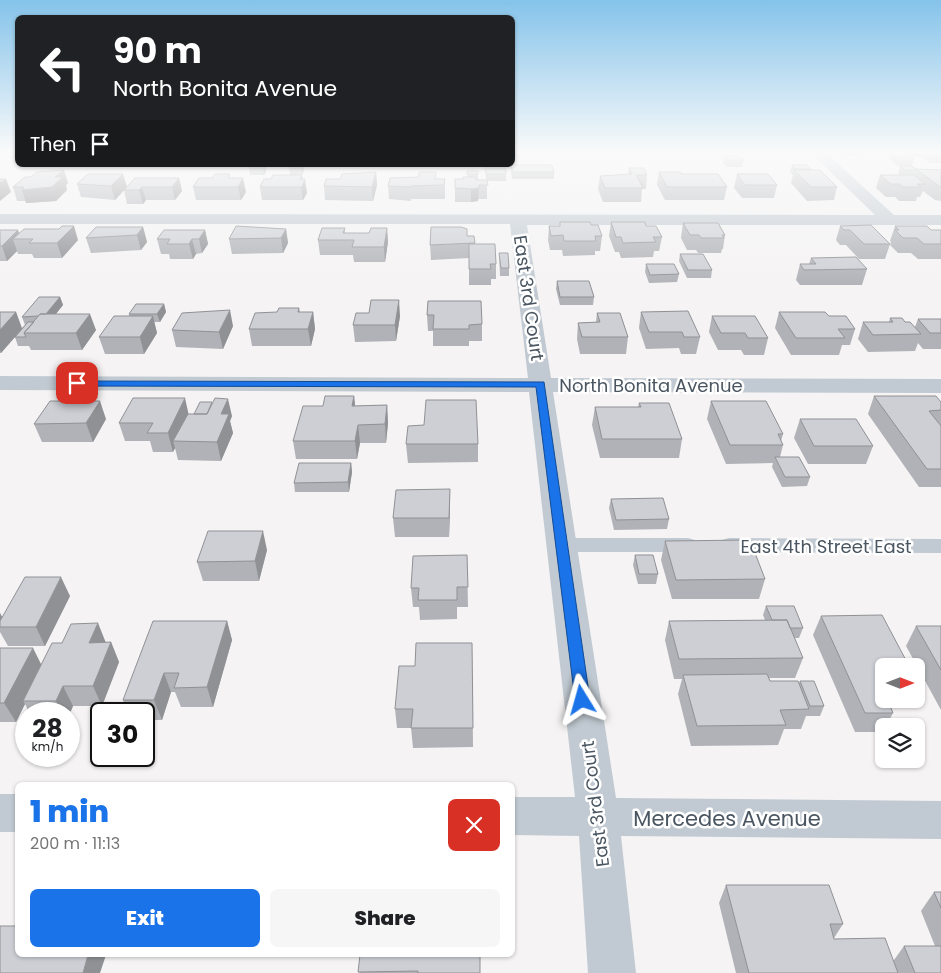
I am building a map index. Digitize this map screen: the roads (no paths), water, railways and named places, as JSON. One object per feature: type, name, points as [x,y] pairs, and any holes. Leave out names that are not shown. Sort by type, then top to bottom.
[{"type":"street","points":[[865,196],[890,220]]},
{"type":"street","points":[[0,219],[941,220]]},
{"type":"street","name":"East 3rd Court","points":[[518,220],[598,817],[612,973]]},
{"type":"street","name":"North Bonita Avenue","points":[[0,383],[941,386]]},
{"type":"street","points":[[0,813],[15,813]]},
{"type":"street","name":"Mercedes Avenue","points":[[515,816],[941,820]]},
{"type":"lane","name":"East 4th Street East","points":[[562,545],[941,546]]}]
